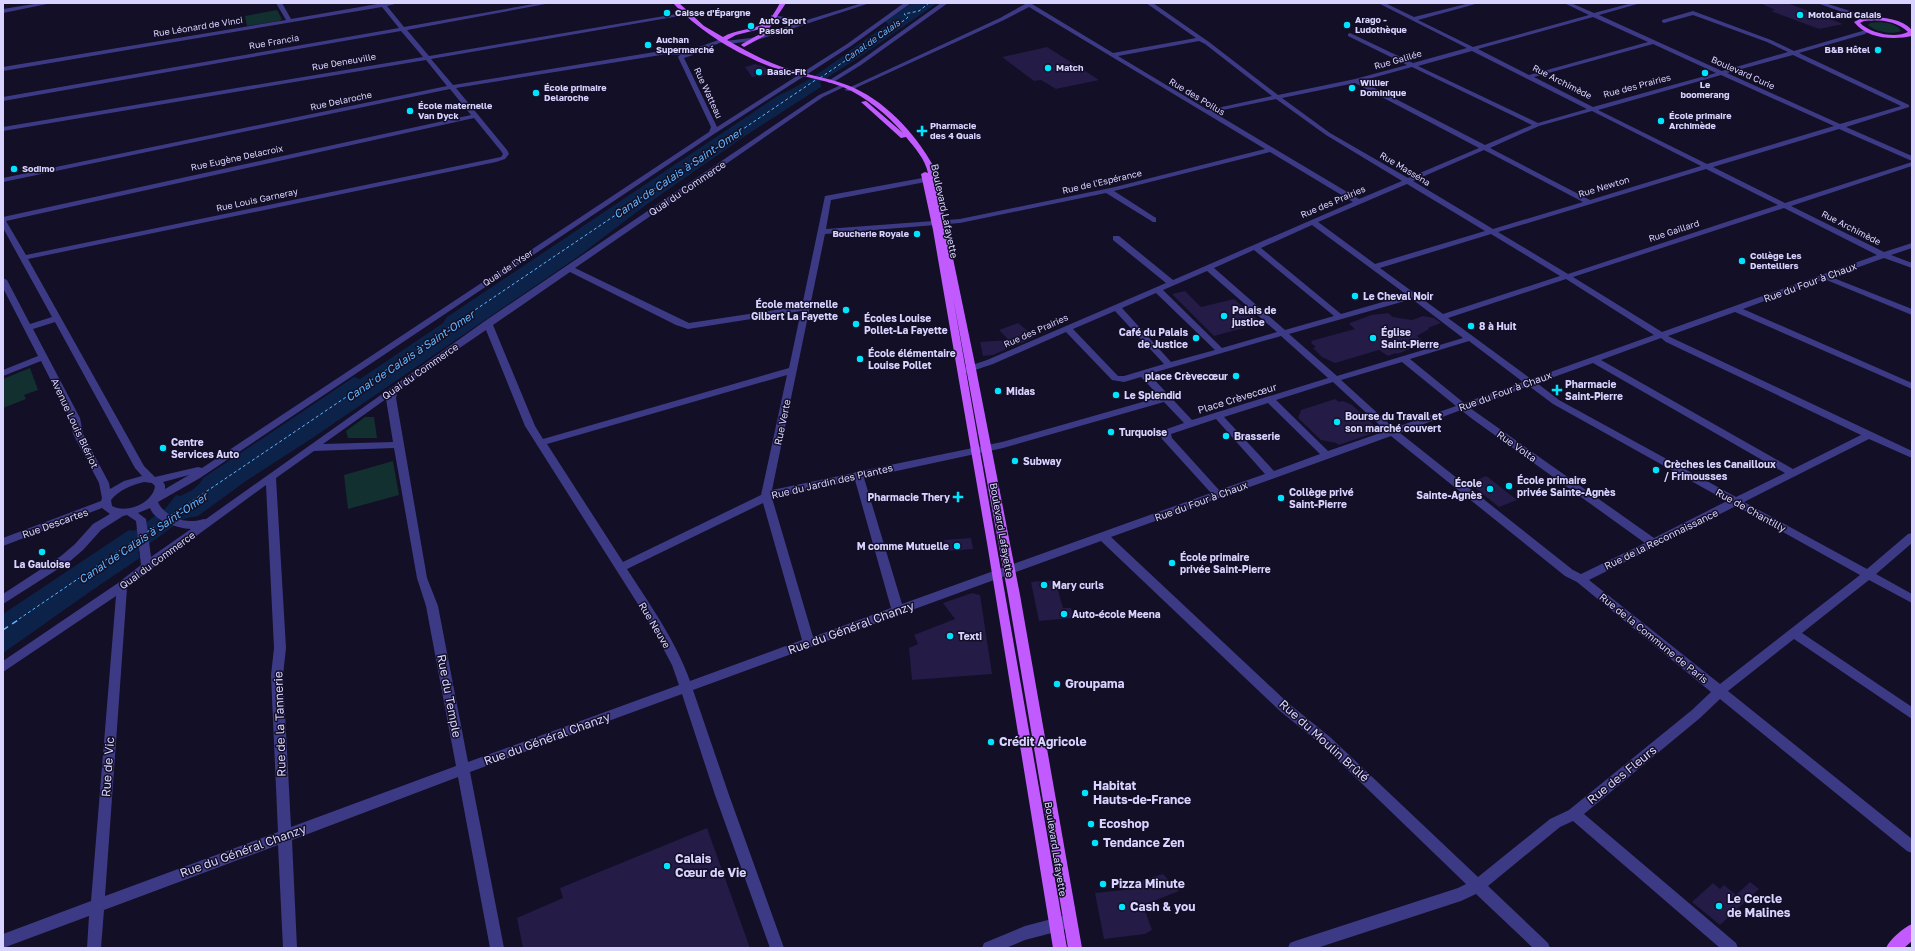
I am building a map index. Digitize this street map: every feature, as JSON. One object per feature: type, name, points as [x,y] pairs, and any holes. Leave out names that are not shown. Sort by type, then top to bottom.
[{"type":"main road","points":[[676,3],[702,27],[727,39],[761,61],[780,68],[803,73]]},
{"type":"main road","points":[[758,38],[765,32],[783,3]]},
{"type":"main road","points":[[727,39],[758,29],[773,18]]},
{"type":"main road","points":[[1908,20],[1872,19],[1858,21],[1859,26],[1880,34],[1899,36],[1911,32]]},
{"type":"main road","points":[[1885,20],[1911,32]]},
{"type":"main road","points":[[741,43],[764,58],[803,73]]},
{"type":"main road","name":"Boulevard Lafayette","points":[[803,73],[830,82],[873,101],[899,125],[926,159],[972,369],[986,448],[1003,572],[1060,948]]},
{"type":"main road","name":"Boulevard Lafayette","points":[[939,223],[975,450],[1003,572],[1075,948]]},
{"type":"main road","points":[[1893,948],[1912,931]]},
{"type":"street","points":[[3,11],[49,3]]},
{"type":"street","points":[[279,3],[290,21]]},
{"type":"street","name":"Rue Léonard de Vinci","points":[[3,68],[396,3]]},
{"type":"street","name":"Rue Francia","points":[[3,99],[548,3]]},
{"type":"street","name":"Rue Delaroche","points":[[683,61],[684,57],[688,54],[727,39],[741,43],[868,3]]},
{"type":"street","name":"Quai de l'Yser","points":[[3,600],[65,559],[79,547],[97,527],[124,512],[140,508],[191,479],[712,133],[803,73],[849,45],[908,3]]},
{"type":"street","points":[[830,82],[859,64],[945,3]]},
{"type":"street","name":"Rue Masséna","points":[[1149,3],[1328,134],[1566,276],[1662,336],[1912,455]]},
{"type":"street","name":"Rue Archimède","points":[[1381,3],[1883,255],[1912,266]]},
{"type":"street","points":[[1414,19],[1476,3]]},
{"type":"street","name":"Boulevard Curie","points":[[1567,3],[1912,159]]},
{"type":"street","name":"Rue Galilée","points":[[1206,112],[1356,81],[1638,3]]},
{"type":"street","points":[[1813,3],[1858,21]]},
{"type":"street","points":[[1820,3],[1856,16],[1872,19]]},
{"type":"street","name":"Rue des Poilus","points":[[1029,4],[1111,55],[1358,202]]},
{"type":"street","name":"Quai du Commerce","points":[[3,666],[122,586],[147,566],[488,323],[821,96],[845,88],[1008,16],[1029,4]]},
{"type":"street","points":[[383,5],[476,116]]},
{"type":"street","points":[[1664,21],[1693,13],[1756,36],[1794,53]]},
{"type":"street","name":"Rue Deneuville","points":[[3,129],[688,14]]},
{"type":"street","points":[[773,18],[809,22]]},
{"type":"street","name":"Rue des Prairies","points":[[962,372],[1537,125],[1794,53],[1863,33],[1867,30]]},
{"type":"street","points":[[1350,35],[1537,125]]},
{"type":"street","points":[[1111,55],[1199,39]]},
{"type":"street","points":[[1528,77],[1653,42]]},
{"type":"street","name":"Rue Delaroche","points":[[3,180],[451,88],[667,52],[688,54]]},
{"type":"street","name":"Rue Newton","points":[[1375,267],[1907,106],[1794,53]]},
{"type":"street","name":"Rue Watteau","points":[[683,61],[714,127],[712,133]]},
{"type":"street","points":[[1356,81],[1589,202]]},
{"type":"street","name":"Rue Louis Garneray","points":[[23,258],[503,158],[505,152],[476,116]]},
{"type":"street","name":"Rue Eugène Delacroix","points":[[3,220],[476,116]]},
{"type":"street","name":"Rue de l'Espérance","points":[[822,232],[939,223],[1108,191],[1270,150]]},
{"type":"street","name":"Rue Gaillard","points":[[1442,317],[1912,164]]},
{"type":"street","name":"Rue Verte","points":[[808,643],[766,496],[828,198],[930,179]]},
{"type":"street","points":[[1108,191],[1153,220]]},
{"type":"street","points":[[3,220],[140,468],[152,480],[161,486],[160,492],[154,499],[154,508],[158,512],[181,524],[195,525],[221,514]]},
{"type":"street","name":"Rue de Chantilly","points":[[1313,222],[1530,383],[1565,407],[1912,599]]},
{"type":"street","points":[[1116,238],[1172,282]]},
{"type":"street","name":"Rue du Four à Chaux","points":[[1003,572],[1393,433],[1912,245]]},
{"type":"street","points":[[1254,247],[1340,317]]},
{"type":"street","points":[[1208,267],[1334,379]]},
{"type":"street","points":[[569,268],[684,325],[698,325],[806,308]]},
{"type":"street","points":[[1825,277],[1912,312]]},
{"type":"street","name":"Avenue Louis Blériot","points":[[3,280],[75,418],[78,434],[104,483],[106,501]]},
{"type":"street","points":[[1157,289],[1221,351]]},
{"type":"street","points":[[1067,328],[1112,376],[1119,379],[1124,379],[1414,296]]},
{"type":"street","points":[[1116,307],[1170,366]]},
{"type":"street","points":[[1736,309],[1912,386]]},
{"type":"street","points":[[28,328],[57,318]]},
{"type":"street","name":"Rue Neuve","points":[[488,323],[521,408],[540,443],[661,632],[678,664],[777,948]]},
{"type":"street","name":"Place Crèvecœur","points":[[1144,374],[1190,424],[1471,338]]},
{"type":"street","points":[[3,373],[43,357]]},
{"type":"street","name":"Rue Volta","points":[[1403,358],[1462,407],[1654,543]]},
{"type":"street","points":[[1594,360],[1793,473]]},
{"type":"street","points":[[540,443],[793,370]]},
{"type":"street","name":"Rue de la Commune de Paris","points":[[1334,379],[1393,433],[1569,573],[1581,579],[1721,690],[1912,847]]},
{"type":"street","name":"Rue du Temple","points":[[394,389],[391,398],[422,578],[432,606],[497,948]]},
{"type":"street","name":"Rue du Jardin des Plantes","points":[[620,568],[766,496],[782,490],[986,448],[1166,398]]},
{"type":"street","points":[[1269,399],[1327,456]]},
{"type":"street","points":[[1217,415],[1273,476]]},
{"type":"street","points":[[1190,424],[1167,432],[1167,439],[1218,495]]},
{"type":"street","name":"Rue de la Reconnaissance","points":[[1581,579],[1870,435]]},
{"type":"street","points":[[312,448],[398,445]]},
{"type":"street","name":"Quai de l'Yser","points":[[152,480],[189,473],[213,463]]},
{"type":"street","points":[[858,474],[898,611]]},
{"type":"street","name":"Rue de la Tannerie","points":[[271,477],[280,648],[277,675],[290,948]]},
{"type":"street","name":"Rue Descartes","points":[[3,542],[106,501],[115,490],[124,485],[137,480],[152,480]]},
{"type":"street","points":[[106,501],[108,510],[138,515],[142,522],[147,566]]},
{"type":"street","name":"Rue du Moulin Brûlé","points":[[1103,536],[1284,706],[1326,741],[1543,948]]},
{"type":"street","name":"Rue des Fleurs","points":[[1295,948],[1460,894],[1477,886],[1555,823],[1574,814],[1696,714],[1721,690],[1868,574],[1912,537]]},
{"type":"street","name":"Rue du Général Chanzy","points":[[3,941],[464,769],[1003,572]]},
{"type":"street","name":"Rue de Vic","points":[[94,948],[122,586]]},
{"type":"street","points":[[1794,633],[1912,714]]},
{"type":"street","points":[[1574,814],[1730,948]]},
{"type":"street","points":[[989,948],[1025,933],[1070,921]]},
{"type":"green space","points":[[277,10],[282,19],[279,21],[247,26],[245,16]]},
{"type":"green space","points":[[1883,22],[1892,24],[1901,31],[1889,33],[1880,31],[1868,25],[1870,23]]},
{"type":"green space","points":[[30,368],[38,390],[24,395],[26,399],[3,408],[3,379]]},
{"type":"green space","points":[[365,417],[374,417],[377,438],[348,438],[346,431]]},
{"type":"green space","points":[[393,461],[399,495],[348,509],[344,475]]},
{"type":"water","points":[[912,3],[937,3],[861,56],[819,83],[821,84],[821,87],[745,136],[646,205],[579,256],[311,439],[246,481],[198,516],[183,519],[138,552],[140,558],[3,653],[3,614],[129,530],[134,531],[165,509],[176,495],[180,496],[187,493],[199,484],[203,478],[354,377],[360,379],[443,323],[447,317],[779,95],[822,71],[888,24],[885,21]]},
{"type":"building","name":"MotoLand Calais","points":[[1760,3],[1787,3],[1843,24],[1819,29],[1771,11],[1775,10]]},
{"type":"building","name":"Match","points":[[1047,47],[1099,80],[1056,89],[1041,80],[1034,81],[1002,57]]},
{"type":"building","name":"Basic-Fit","points":[[755,64],[781,73],[752,77],[745,67]]},
{"type":"building","name":"Palais de justice","points":[[1185,291],[1201,307],[1234,299],[1262,323],[1214,336],[1172,294]]},
{"type":"building","name":"Église Saint-Pierre","points":[[1388,313],[1393,317],[1412,320],[1423,316],[1434,318],[1441,323],[1428,328],[1429,329],[1417,336],[1425,343],[1388,356],[1379,350],[1335,363],[1322,357],[1313,348],[1316,347],[1311,343],[1311,341],[1355,329],[1349,324],[1371,315]]},
{"type":"building","points":[[1018,323],[1035,337],[993,355],[983,356],[980,342],[1009,340],[999,330]]},
{"type":"building","name":"Bourse du Travail et son marché couvert","points":[[1335,399],[1339,402],[1343,401],[1352,405],[1374,425],[1373,433],[1339,445],[1321,440],[1298,418],[1301,410]]},
{"type":"building","name":"École Sainte-Agnès","points":[[1486,476],[1517,500],[1499,507],[1469,483]]},
{"type":"building","name":"M comme Mutuelle","points":[[971,538],[973,549],[946,551],[944,540]]},
{"type":"building","points":[[1055,580],[1063,608],[1071,608],[1073,618],[1039,621],[1031,582]]},
{"type":"building","name":"Texti","points":[[972,593],[980,595],[992,674],[912,680],[909,648],[918,644],[914,635],[955,619],[943,603]]},
{"type":"building","name":"Calais Cœur de Vie","points":[[707,828],[750,948],[523,948],[517,918],[563,898],[560,888]]},
{"type":"building","name":"Cash & you","points":[[1163,874],[1179,891],[1146,904],[1147,906],[1144,908],[1152,930],[1145,934],[1104,939],[1095,893],[1133,889],[1135,883]]},
{"type":"building","name":"Le Cercle de Malines","points":[[1750,882],[1759,889],[1720,925],[1692,902],[1713,883],[1720,889],[1724,885],[1736,895]]},
{"type":"ferry route","points":[[820,78],[906,19],[908,17],[904,14],[919,11],[929,3]]},
{"type":"ferry route","points":[[170,516],[817,79]]},
{"type":"ferry route","points":[[147,532],[163,521]]},
{"type":"ferry route","points":[[19,619],[138,538]]},
{"type":"ferry route","points":[[3,630],[21,618]]},
{"type":"place","name":"Caisse d'Épargne","points":[[667,13]]},
{"type":"place","name":"MotoLand Calais","points":[[1800,15]]},
{"type":"place","name":"Arago - Ludothèque","points":[[1347,25]]},
{"type":"place","name":"Auto Sport Passion","points":[[751,26]]},
{"type":"place","name":"Auchan Supermarché","points":[[648,45]]},
{"type":"place","name":"B&B Hôtel","points":[[1878,50]]},
{"type":"place","name":"Match","points":[[1048,68]]},
{"type":"place","name":"Basic-Fit","points":[[759,72]]},
{"type":"place","name":"Le boomerang","points":[[1705,73]]},
{"type":"place","name":"Willier Dominique","points":[[1352,88]]},
{"type":"place","name":"École primaire Delaroche","points":[[536,93]]},
{"type":"place","name":"École maternelle Van Dyck","points":[[410,111]]},
{"type":"place","name":"École primaire Archimède","points":[[1661,121]]},
{"type":"place","name":"Pharmacie des 4 Quais","points":[[922,131]]},
{"type":"place","name":"Sodimo","points":[[14,169]]},
{"type":"place","name":"Boucherie Royale","points":[[917,234]]},
{"type":"place","name":"Collège Les Dentelliers","points":[[1742,261]]},
{"type":"place","name":"Le Cheval Noir","points":[[1355,296]]},
{"type":"place","name":"École maternelle Gilbert La Fayette","points":[[846,310]]},
{"type":"place","name":"Palais de justice","points":[[1224,316]]},
{"type":"place","name":"Écoles Louise Pollet-La Fayette","points":[[856,324]]},
{"type":"place","name":"8 à Huit","points":[[1471,326]]},
{"type":"place","name":"Café du Palais de Justice","points":[[1196,338]]},
{"type":"place","name":"Église Saint-Pierre","points":[[1373,338]]},
{"type":"place","name":"École élémentaire Louise Pollet","points":[[860,359]]},
{"type":"place","name":"place Crèvecœur","points":[[1236,376]]},
{"type":"place","name":"Pharmacie Saint-Pierre","points":[[1557,390]]},
{"type":"place","name":"Midas","points":[[998,391]]},
{"type":"place","name":"Le Splendid","points":[[1116,395]]},
{"type":"place","name":"Bourse du Travail et son marché couvert","points":[[1337,422]]},
{"type":"place","name":"Turquoise","points":[[1111,432]]},
{"type":"place","name":"Brasserie","points":[[1226,436]]},
{"type":"place","name":"Centre Services Auto","points":[[163,448]]},
{"type":"place","name":"Subway","points":[[1015,461]]},
{"type":"place","name":"Crèches les Canailloux / Frimousses","points":[[1656,470]]},
{"type":"place","name":"École primaire privée Sainte-Agnès","points":[[1509,486]]},
{"type":"place","name":"École Sainte-Agnès","points":[[1490,489]]},
{"type":"place","name":"Pharmacie Thery","points":[[958,497]]},
{"type":"place","name":"Collège privé Saint-Pierre","points":[[1281,498]]},
{"type":"place","name":"M comme Mutuelle","points":[[957,546]]},
{"type":"place","name":"La Gauloise","points":[[42,552]]},
{"type":"place","name":"École primaire privée Saint-Pierre","points":[[1172,563]]},
{"type":"place","name":"Mary curls","points":[[1044,585]]},
{"type":"place","name":"Auto-école Meena","points":[[1064,614]]},
{"type":"place","name":"Texti","points":[[950,636]]},
{"type":"place","name":"Groupama","points":[[1057,684]]},
{"type":"place","name":"Crédit Agricole","points":[[991,742]]},
{"type":"place","name":"Habitat Hauts-de-France","points":[[1085,793]]},
{"type":"place","name":"Ecoshop","points":[[1091,824]]},
{"type":"place","name":"Tendance Zen","points":[[1095,843]]},
{"type":"place","name":"Calais Cœur de Vie","points":[[667,866]]},
{"type":"place","name":"Pizza Minute","points":[[1103,884]]},
{"type":"place","name":"Le Cercle de Malines","points":[[1719,906]]},
{"type":"place","name":"Cash & you","points":[[1122,907]]},
{"type":"water label","name":"Canal de Calais","points":[[872,41]]},
{"type":"water label","name":"Canal de Calais à Saint-Omer","points":[[678,173]]},
{"type":"water label","name":"Canal de Calais à Saint-Omer","points":[[410,356]]},
{"type":"water label","name":"Canal de Calais à Saint-Omer","points":[[143,538]]}]
